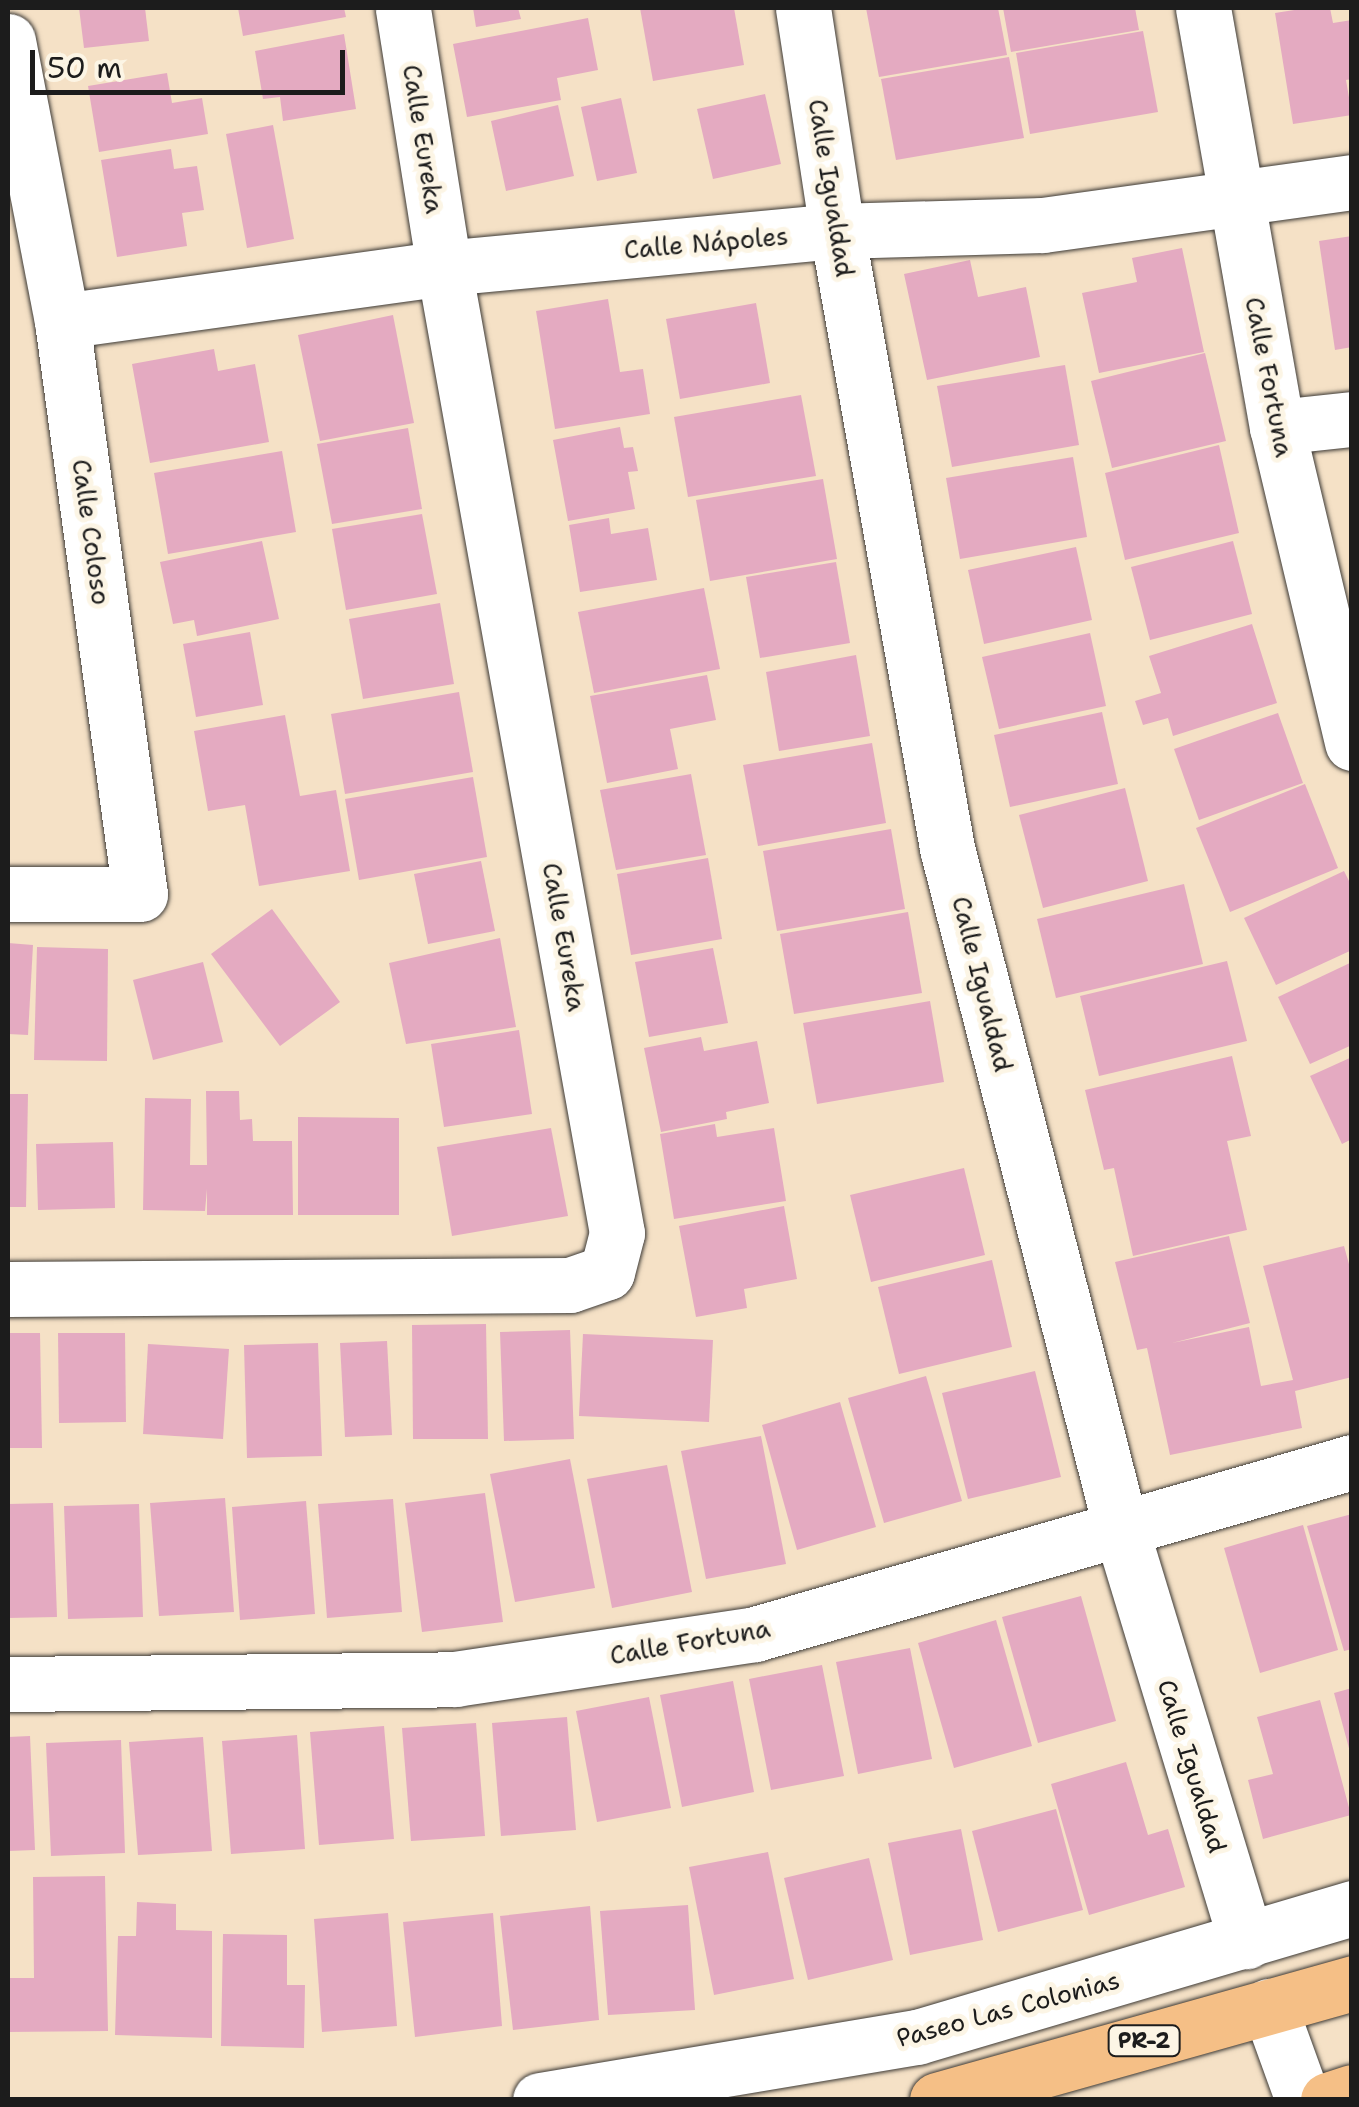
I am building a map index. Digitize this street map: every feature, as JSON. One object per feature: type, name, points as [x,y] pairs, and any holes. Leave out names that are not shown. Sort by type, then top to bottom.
[{"type":"highway","name":"PR-2","points":[[937,2100],[1352,1984]]},
{"type":"highway","points":[[1328,2100],[1352,2092]]},
{"type":"street","name":"Calle Eureka","points":[[8,1289],[570,1285],[607,1272],[617,1234],[444,268],[403,8]]},
{"type":"street","name":"Calle Igualdad","points":[[802,8],[837,231],[947,848],[1120,1530],[1246,1941]]},
{"type":"street","name":"Calle Fortuna","points":[[1203,8],[1277,427],[1352,743]]},
{"type":"street","name":"Calle Coloso","points":[[8,41],[62,320],[140,894],[8,894]]},
{"type":"street","name":"Calle Nápoles","points":[[62,320],[444,268],[837,231],[1043,225],[1236,194],[1352,182]]},
{"type":"street","points":[[1277,427],[1352,419]]},
{"type":"street","name":"Calle Fortuna","points":[[8,1684],[455,1680],[755,1634],[1352,1462]]},
{"type":"street","name":"Paseo Las Colonias","points":[[540,2100],[918,2037],[1352,1908]]},
{"type":"street","points":[[1269,2006],[1303,2100]]},
{"type":"building","points":[[79,8],[145,8],[149,41],[84,48]]},
{"type":"building","points":[[238,8],[344,8],[346,17],[243,36]]},
{"type":"building","points":[[473,8],[518,8],[521,19],[476,27]]},
{"type":"building","points":[[640,8],[734,8],[744,65],[653,81]]},
{"type":"building","points":[[866,8],[998,8],[1007,55],[879,77]]},
{"type":"building","points":[[1003,8],[1135,8],[1139,30],[1011,52]]},
{"type":"building","points":[[1330,8],[1333,23],[1352,20],[1352,79],[1346,80],[1352,115],[1293,124],[1275,13]]},
{"type":"building","points":[[588,18],[598,70],[557,78],[561,100],[467,117],[453,44]]},
{"type":"building","points":[[1143,31],[1158,112],[1030,134],[1016,53]]},
{"type":"building","points":[[344,34],[356,109],[283,121],[280,97],[263,99],[255,51]]},
{"type":"building","points":[[1009,57],[1024,138],[896,160],[881,79]]},
{"type":"building","points":[[167,73],[172,103],[202,98],[208,134],[99,152],[88,86]]},
{"type":"building","points":[[765,94],[781,164],[713,179],[697,109]]},
{"type":"building","points":[[621,98],[637,173],[597,181],[581,107]]},
{"type":"building","points":[[558,105],[574,176],[506,191],[491,121]]},
{"type":"building","points":[[273,125],[294,239],[247,248],[226,134]]},
{"type":"building","points":[[171,149],[174,169],[197,166],[204,210],[182,213],[187,246],[117,257],[101,160]]},
{"type":"building","points":[[1352,236],[1352,347],[1335,350],[1319,241]]},
{"type":"building","points":[[1182,248],[1204,352],[1099,373],[1082,293],[1137,282],[1132,258]]},
{"type":"building","points":[[970,260],[978,297],[1026,287],[1040,357],[927,380],[904,274]]},
{"type":"building","points":[[608,299],[620,372],[643,369],[650,414],[555,429],[536,311]]},
{"type":"building","points":[[756,303],[770,383],[680,399],[666,319]]},
{"type":"building","points":[[393,315],[414,423],[320,441],[298,335]]},
{"type":"building","points":[[214,349],[218,371],[255,364],[269,442],[150,463],[132,364]]},
{"type":"building","points":[[1205,353],[1226,441],[1112,468],[1091,381]]},
{"type":"building","points":[[1065,365],[1079,445],[952,467],[937,386]]},
{"type":"building","points":[[801,395],[816,476],[688,497],[674,417]]},
{"type":"building","points":[[620,427],[624,448],[633,447],[638,471],[628,472],[635,509],[568,521],[553,440]]},
{"type":"building","points":[[408,428],[422,509],[332,524],[317,444]]},
{"type":"building","points":[[1219,445],[1239,533],[1125,560],[1105,473]]},
{"type":"building","points":[[282,451],[296,532],[168,554],[154,473]]},
{"type":"building","points":[[1073,457],[1087,537],[960,559],[946,478]]},
{"type":"building","points":[[823,479],[837,559],[710,581],[696,500]]},
{"type":"building","points":[[422,514],[437,594],[346,610],[332,529]]},
{"type":"building","points":[[609,518],[611,534],[648,528],[657,580],[580,592],[569,525]]},
{"type":"building","points":[[262,541],[279,619],[197,636],[194,620],[173,624],[160,562]]},
{"type":"building","points":[[1233,541],[1252,614],[1150,640],[1131,567]]},
{"type":"building","points":[[1076,547],[1092,620],[984,644],[968,570]]},
{"type":"building","points":[[836,562],[850,643],[760,658],[746,577]]},
{"type":"building","points":[[704,588],[720,669],[594,693],[578,612]]},
{"type":"building","points":[[440,603],[454,684],[363,699],[349,619]]},
{"type":"building","points":[[1252,624],[1277,703],[1173,736],[1168,718],[1143,725],[1135,701],[1161,693],[1149,656]]},
{"type":"building","points":[[250,632],[263,705],[196,717],[183,644]]},
{"type":"building","points":[[1090,633],[1106,706],[999,729],[982,657]]},
{"type":"building","points":[[856,655],[870,736],[779,751],[766,672]]},
{"type":"building","points":[[707,675],[716,720],[670,729],[678,769],[607,783],[590,696]]},
{"type":"building","points":[[459,692],[473,772],[345,794],[331,714]]},
{"type":"building","points":[[1102,712],[1118,784],[1010,807],[994,735]]},
{"type":"building","points":[[1278,713],[1303,783],[1199,820],[1174,749]]},
{"type":"building","points":[[285,715],[300,796],[336,790],[350,871],[259,886],[245,805],[208,811],[194,731]]},
{"type":"building","points":[[872,743],[886,823],[758,846],[743,765]]},
{"type":"building","points":[[691,774],[706,855],[616,870],[600,790]]},
{"type":"building","points":[[473,777],[487,857],[359,880],[345,799]]},
{"type":"building","points":[[1305,784],[1338,868],[1230,912],[1196,828]]},
{"type":"building","points":[[1125,788],[1148,881],[1043,908],[1019,815]]},
{"type":"building","points":[[891,829],[905,909],[777,931],[763,851]]},
{"type":"building","points":[[708,858],[722,939],[631,955],[617,874]]},
{"type":"building","points":[[481,861],[495,931],[428,944],[414,874]]},
{"type":"building","points":[[1344,871],[1352,887],[1352,950],[1276,985],[1244,918]]},
{"type":"building","points":[[1184,884],[1203,964],[1056,998],[1037,919]]},
{"type":"building","points":[[272,909],[340,1002],[280,1046],[211,954]]},
{"type":"building","points":[[908,912],[922,993],[794,1014],[780,934]]},
{"type":"building","points":[[500,938],[516,1027],[406,1044],[389,963]]},
{"type":"building","points":[[8,943],[33,945],[28,1035],[8,1034]]},
{"type":"building","points":[[37,947],[108,949],[107,1061],[34,1060]]},
{"type":"building","points":[[713,948],[728,1023],[649,1037],[635,962]]},
{"type":"building","points":[[1227,961],[1247,1041],[1099,1076],[1080,996]]},
{"type":"building","points":[[203,962],[223,1042],[153,1060],[133,980]]},
{"type":"building","points":[[1352,962],[1352,1045],[1310,1064],[1278,997]]},
{"type":"building","points":[[930,1001],[944,1082],[817,1104],[803,1023]]},
{"type":"building","points":[[519,1030],[532,1114],[444,1127],[431,1044]]},
{"type":"building","points":[[701,1037],[704,1051],[757,1041],[769,1103],[726,1112],[727,1119],[661,1132],[644,1048]]},
{"type":"building","points":[[1232,1056],[1251,1136],[1227,1141],[1247,1230],[1133,1256],[1114,1168],[1104,1170],[1085,1090]]},
{"type":"building","points":[[1352,1057],[1352,1139],[1342,1144],[1310,1076]]},
{"type":"building","points":[[206,1091],[239,1091],[240,1120],[252,1119],[253,1141],[292,1141],[293,1215],[207,1215],[207,1189],[205,1211],[143,1210],[145,1098],[191,1099],[190,1165],[207,1165]]},
{"type":"building","points":[[8,1094],[28,1094],[26,1207],[8,1207]]},
{"type":"building","points":[[298,1117],[399,1118],[399,1215],[298,1215]]},
{"type":"building","points":[[715,1124],[717,1137],[774,1128],[786,1201],[674,1219],[660,1134]]},
{"type":"building","points":[[551,1128],[568,1216],[452,1236],[437,1147]]},
{"type":"building","points":[[113,1142],[115,1208],[38,1210],[36,1144]]},
{"type":"building","points":[[964,1168],[985,1255],[871,1282],[850,1195]]},
{"type":"building","points":[[784,1206],[797,1279],[744,1289],[747,1308],[696,1317],[679,1226]]},
{"type":"building","points":[[1229,1236],[1250,1323],[1172,1343],[1249,1327],[1261,1386],[1293,1380],[1263,1266],[1344,1246],[1352,1275],[1352,1377],[1295,1391],[1302,1428],[1170,1455],[1147,1348],[1137,1350],[1115,1262]]},
{"type":"building","points":[[992,1260],[1012,1347],[899,1374],[878,1287]]},
{"type":"building","points":[[486,1324],[488,1439],[413,1439],[412,1325]]},
{"type":"building","points":[[570,1330],[574,1439],[504,1441],[500,1332]]},
{"type":"building","points":[[8,1333],[40,1333],[42,1448],[8,1448]]},
{"type":"building","points":[[58,1333],[125,1333],[126,1422],[59,1423]]},
{"type":"building","points":[[583,1334],[713,1340],[709,1422],[579,1416]]},
{"type":"building","points":[[387,1341],[392,1435],[345,1437],[340,1343]]},
{"type":"building","points":[[318,1343],[322,1456],[247,1458],[244,1345]]},
{"type":"building","points":[[148,1344],[229,1349],[223,1439],[143,1434]]},
{"type":"building","points":[[1035,1371],[1061,1477],[968,1499],[942,1393]]},
{"type":"building","points":[[926,1376],[962,1501],[884,1523],[848,1398]]},
{"type":"building","points":[[840,1402],[876,1527],[797,1550],[762,1425]]},
{"type":"building","points":[[761,1436],[786,1564],[706,1579],[681,1451]]},
{"type":"building","points":[[570,1459],[595,1588],[515,1602],[490,1474]]},
{"type":"building","points":[[667,1465],[692,1592],[612,1608],[587,1479]]},
{"type":"building","points":[[485,1493],[503,1622],[422,1632],[405,1503]]},
{"type":"building","points":[[225,1498],[234,1612],[159,1616],[150,1503]]},
{"type":"building","points":[[393,1499],[402,1612],[327,1618],[318,1504]]},
{"type":"building","points":[[306,1501],[315,1614],[240,1620],[232,1507]]},
{"type":"building","points":[[53,1503],[57,1617],[8,1618],[8,1504]]},
{"type":"building","points":[[139,1504],[143,1617],[68,1619],[64,1506]]},
{"type":"building","points":[[1352,1514],[1352,1649],[1344,1651],[1307,1526]]},
{"type":"building","points":[[1303,1525],[1338,1650],[1260,1673],[1224,1548]]},
{"type":"building","points":[[1081,1596],[1116,1721],[1038,1743],[1002,1617]]},
{"type":"building","points":[[996,1620],[1032,1746],[954,1768],[918,1643]]},
{"type":"building","points":[[910,1648],[932,1759],[858,1774],[836,1662]]},
{"type":"building","points":[[822,1665],[844,1776],[771,1790],[749,1679]]},
{"type":"building","points":[[733,1681],[754,1792],[682,1807],[660,1695]]},
{"type":"building","points":[[1352,1688],[1352,1752],[1350,1752],[1334,1693]]},
{"type":"building","points":[[649,1697],[671,1808],[597,1822],[576,1711]]},
{"type":"building","points":[[1320,1700],[1351,1815],[1263,1839],[1248,1780],[1273,1774],[1257,1717]]},
{"type":"building","points":[[567,1717],[576,1830],[501,1836],[492,1723]]},
{"type":"building","points":[[476,1723],[485,1836],[411,1841],[402,1728]]},
{"type":"building","points":[[384,1726],[394,1839],[319,1845],[310,1732]]},
{"type":"building","points":[[297,1735],[305,1849],[231,1854],[222,1741]]},
{"type":"building","points":[[30,1736],[35,1850],[8,1851],[8,1737]]},
{"type":"building","points":[[203,1737],[212,1851],[138,1855],[129,1742]]},
{"type":"building","points":[[121,1740],[125,1853],[51,1856],[46,1743]]},
{"type":"building","points":[[1126,1762],[1148,1835],[1168,1829],[1185,1887],[1089,1915],[1051,1784]]},
{"type":"building","points":[[1056,1809],[1083,1910],[998,1932],[972,1831]]},
{"type":"building","points":[[961,1829],[983,1940],[910,1955],[888,1843]]},
{"type":"building","points":[[768,1852],[794,1979],[714,1995],[689,1867]]},
{"type":"building","points":[[869,1858],[893,1960],[808,1980],[784,1878]]},
{"type":"building","points":[[105,1876],[108,2031],[8,2032],[8,1978],[34,1978],[33,1877]]},
{"type":"building","points":[[137,1902],[176,1904],[176,1930],[212,1931],[212,2038],[115,2035],[118,1936],[136,1936]]},
{"type":"building","points":[[688,1905],[695,2010],[608,2015],[600,1911]]},
{"type":"building","points":[[590,1906],[599,2020],[513,2030],[500,1916]]},
{"type":"building","points":[[388,1913],[397,2026],[322,2032],[314,1919]]},
{"type":"building","points":[[493,1913],[502,2026],[415,2037],[403,1922]]},
{"type":"building","points":[[223,1934],[287,1935],[287,1985],[305,1985],[304,2048],[221,2046]]}]
